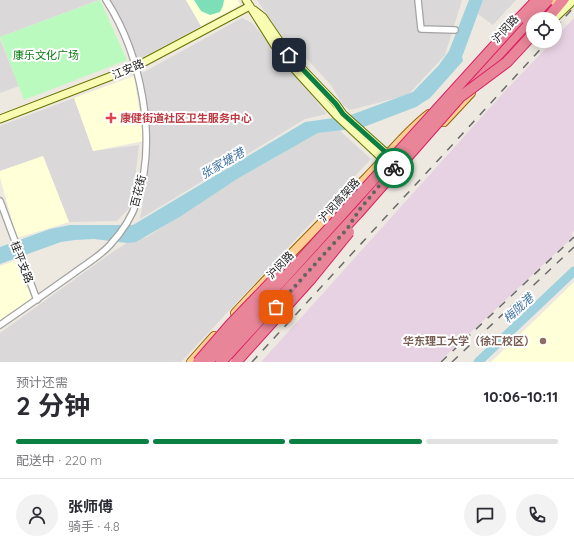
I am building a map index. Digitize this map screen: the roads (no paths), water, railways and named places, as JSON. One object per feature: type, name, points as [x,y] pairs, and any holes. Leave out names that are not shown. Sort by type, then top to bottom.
[{"type":"highway","points":[[519,19],[531,0]]},
{"type":"highway","name":"沪闵高架路","points":[[207,362],[537,0]]},
{"type":"highway","points":[[550,12],[555,0]]},
{"type":"highway","name":"沪闵高架路","points":[[221,362],[358,213],[460,97],[555,0]]},
{"type":"highway","points":[[460,97],[526,40]]},
{"type":"highway","points":[[236,362],[310,280],[355,224],[358,213]]},
{"type":"highway","points":[[198,362],[230,325],[298,255],[318,241]]},
{"type":"main road","name":"沪闵路","points":[[207,362],[387,159],[411,128],[431,112],[531,0]]},
{"type":"main road","name":"沪闵路","points":[[544,12],[555,0]]},
{"type":"main road","points":[[561,12],[574,0]]},
{"type":"main road","name":"江安路","points":[[0,119],[136,67],[248,3]]},
{"type":"main road","points":[[248,3],[263,17],[289,55],[336,104],[339,115],[387,159],[398,167]]},
{"type":"main road","name":"沪闵路","points":[[227,362],[347,229],[360,209],[398,167],[490,72],[506,58],[526,32]]},
{"type":"main road","points":[[506,58],[526,43]]},
{"type":"main road","name":"沪闵路","points":[[191,362],[300,243],[387,159]]},
{"type":"main road","name":"沪闵路","points":[[336,216],[356,188]]},
{"type":"main road","points":[[300,243],[323,230]]},
{"type":"street","name":"百花街","points":[[0,325],[37,300],[111,244],[129,219],[140,192],[145,149],[144,114],[136,67],[119,24],[106,0]]},
{"type":"street","points":[[418,0],[421,29],[455,30]]},
{"type":"street","name":"桂平支路","points":[[0,202],[37,300]]},
{"type":"water","points":[[469,0],[483,0],[462,57],[463,61],[430,98],[416,107],[361,128],[318,133],[237,179],[181,216],[136,242],[127,243],[94,239],[61,242],[0,264],[0,247],[50,229],[70,225],[133,225],[305,122],[348,116],[413,92],[439,65],[449,51]]},
{"type":"waterway","name":"梅陇港","points":[[478,362],[574,271]]},
{"type":"railway","points":[[562,20],[574,7]]},
{"type":"railway","points":[[252,362],[542,48]]},
{"type":"railway","points":[[441,362],[574,237]]},
{"type":"railway","points":[[452,362],[574,247]]},
{"type":"place","name":"康健街道社区卫生服务中心","points":[[111,118]]},
{"type":"place","name":"华东理工大学（徐汇校区）","points":[[543,341]]},
{"type":"park label","name":"康乐文化广场","points":[[46,55]]},
{"type":"water label","name":"张家塘港","points":[[222,163]]}]
